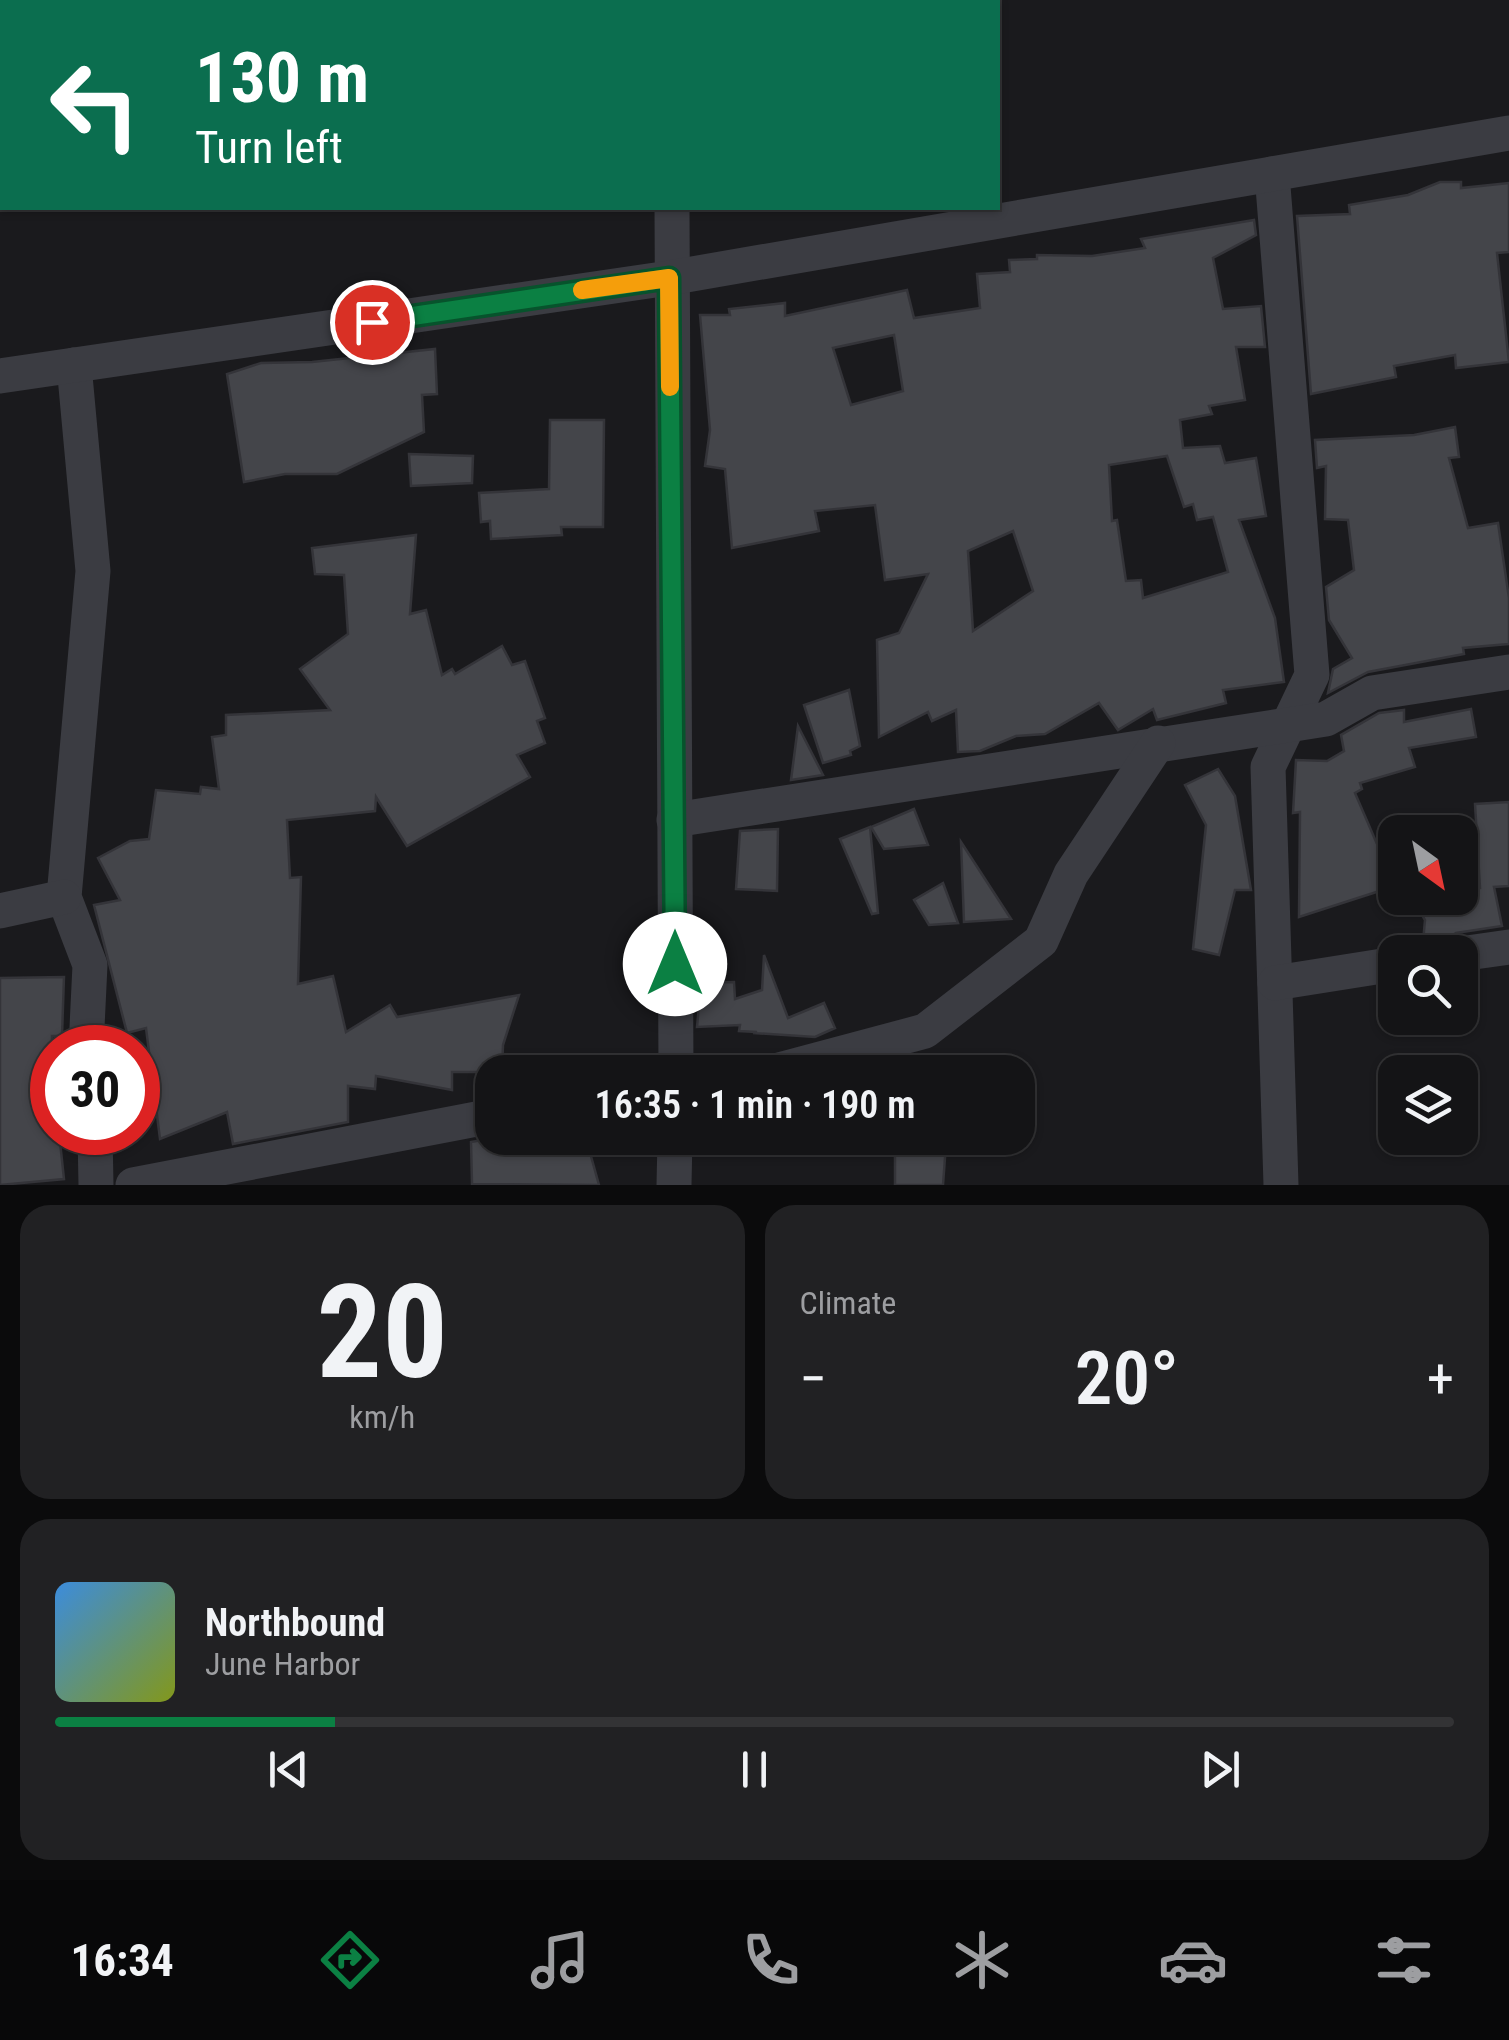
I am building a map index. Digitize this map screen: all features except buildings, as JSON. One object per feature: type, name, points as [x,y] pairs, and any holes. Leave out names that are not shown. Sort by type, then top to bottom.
[{"type":"street","points":[[0,376],[669,278],[1509,133]]},
{"type":"street","points":[[1272,174],[1312,675],[1268,767],[1281,1185]]},
{"type":"street","points":[[672,210],[669,278],[676,1055]]},
{"type":"street","points":[[74,365],[93,571],[64,897],[90,965],[87,1025]]},
{"type":"street","points":[[674,820],[1326,719],[1372,693],[1509,672]]},
{"type":"street","points":[[835,1055],[925,1031],[1041,941],[1071,874],[1158,742]]},
{"type":"street","points":[[0,911],[64,897]]},
{"type":"street","points":[[1478,951],[1509,947]]},
{"type":"street","points":[[1275,983],[1378,967]]},
{"type":"street","points":[[134,1185],[475,1119]]},
{"type":"street","points":[[95,1155],[96,1185]]},
{"type":"street","points":[[674,1185],[675,1155]]},
{"type":"slow traffic","points":[[582,290],[669,278],[670,387]]},
{"type":"route","points":[[372,322],[669,278],[675,964]]}]
